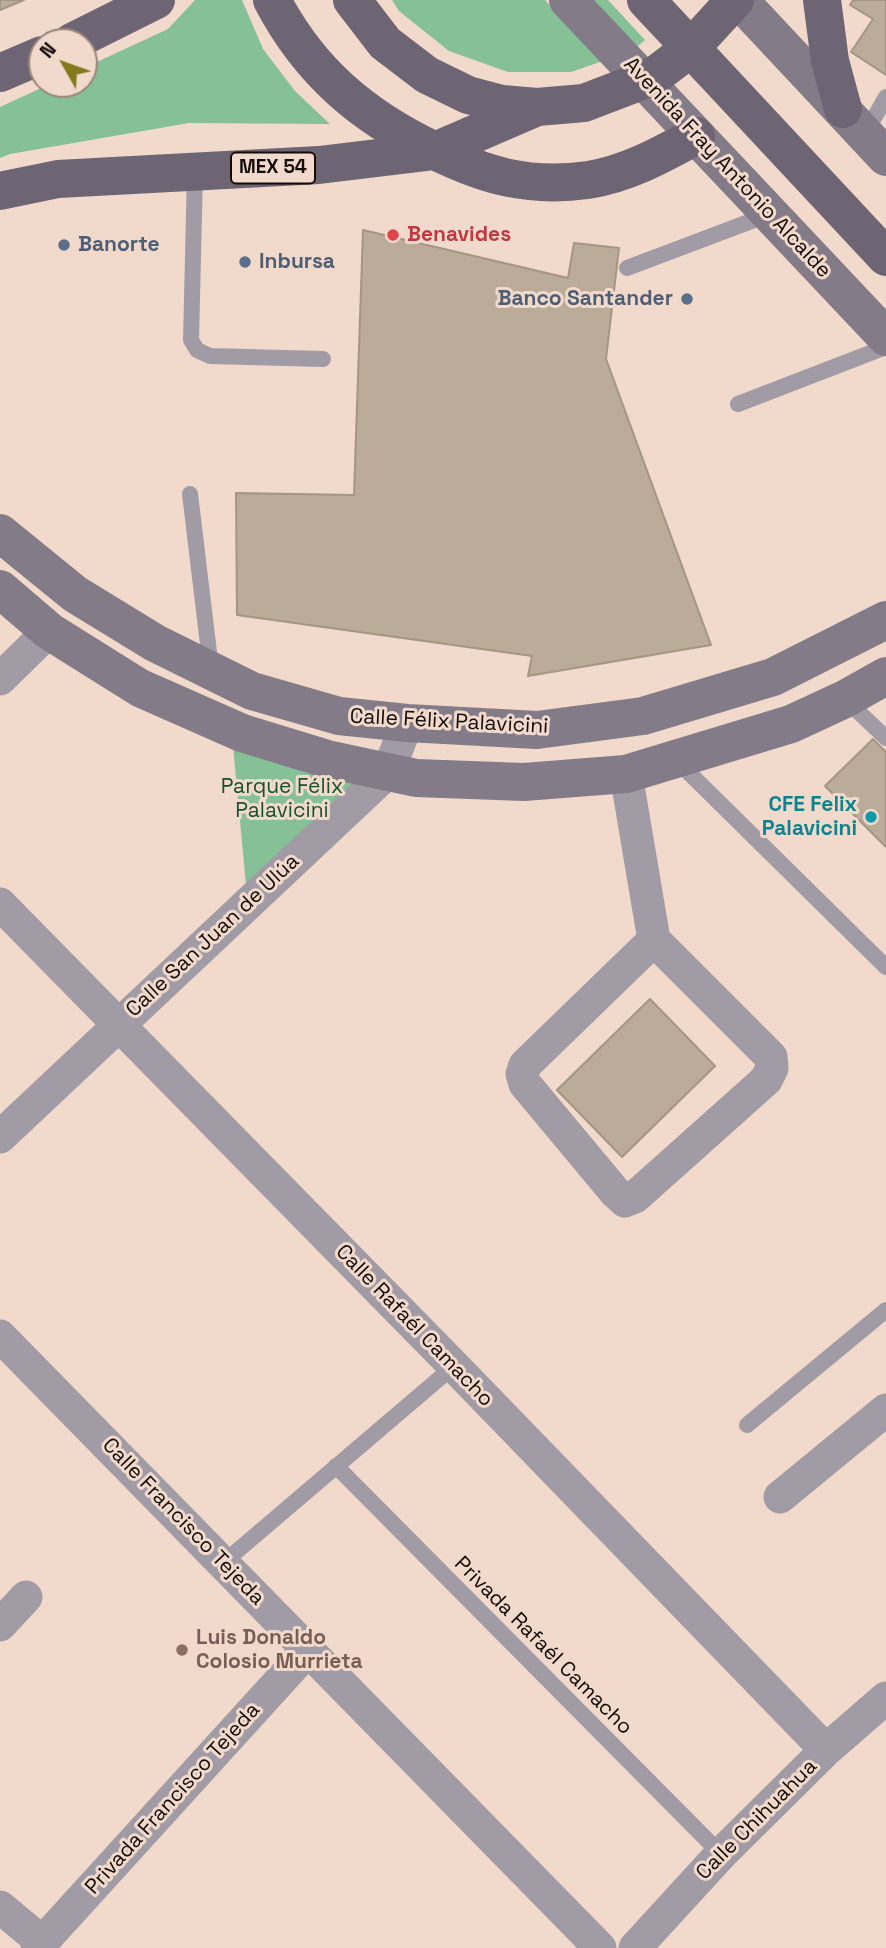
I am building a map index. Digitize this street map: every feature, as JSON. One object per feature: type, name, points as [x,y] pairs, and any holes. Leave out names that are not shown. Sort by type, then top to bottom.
[{"type":"main road","points":[[98,29],[156,0]]},
{"type":"main road","points":[[272,0],[305,53],[335,85],[377,120],[405,137],[464,165],[494,175],[557,183],[590,179],[621,172],[651,160],[696,135]]},
{"type":"main road","name":"MEX 54","points":[[352,0],[385,43],[426,75],[468,95],[502,104],[537,107],[583,103],[658,73],[691,48],[737,0]]},
{"type":"main road","points":[[646,0],[886,257]]},
{"type":"main road","points":[[822,0],[830,61],[865,134]]},
{"type":"main road","points":[[0,73],[28,61]]},
{"type":"main road","name":"MEX 54","points":[[0,191],[58,179],[319,165],[435,151],[537,107]]},
{"type":"street","name":"Avenida Fray Antonio Alcalde","points":[[568,0],[886,337]]},
{"type":"street","points":[[737,0],[865,134]]},
{"type":"street","name":"Calle Félix Palavicini","points":[[0,533],[75,594],[155,643],[252,691],[339,716],[407,723],[537,730],[643,716],[773,677],[886,620]]},
{"type":"street","points":[[0,589],[50,631],[140,688],[242,733],[327,759],[416,778],[524,782],[626,774],[792,724],[872,689]]},
{"type":"street","points":[[0,680],[50,631]]},
{"type":"street","name":"Calle San Juan de Ulúa","points":[[0,1137],[388,772],[407,723]]},
{"type":"street","points":[[626,774],[654,940],[771,1057],[772,1068],[766,1080],[635,1197],[625,1201],[525,1084],[522,1074],[525,1065],[654,940]]},
{"type":"street","name":"Calle Rafaél Camacho","points":[[0,904],[827,1750]]},
{"type":"street","name":"Calle Francisco Tejeda","points":[[0,1336],[600,1948]]},
{"type":"street","points":[[780,1497],[886,1410]]},
{"type":"street","points":[[0,1625],[26,1597]]},
{"type":"street","name":"Privada Francisco Tejeda","points":[[40,1945],[308,1650]]},
{"type":"street","name":"Calle Chihuahua","points":[[635,1948],[721,1854],[827,1750],[886,1698]]},
{"type":"street","points":[[0,1906],[40,1945]]},
{"type":"lane","points":[[865,134],[886,97]]},
{"type":"lane","points":[[195,172],[191,340],[197,349],[211,356],[323,359]]},
{"type":"lane","points":[[627,268],[769,214]]},
{"type":"lane","points":[[738,404],[886,347]]},
{"type":"lane","points":[[190,494],[211,671]]},
{"type":"lane","points":[[872,689],[886,738]]},
{"type":"lane","points":[[676,760],[886,967]]},
{"type":"lane","points":[[747,1425],[886,1310]]},
{"type":"lane","points":[[223,1563],[454,1366]]},
{"type":"lane","name":"Privada Rafaél Camacho","points":[[336,1466],[721,1854]]},
{"type":"green space","points":[[195,0],[242,0],[263,49],[295,91],[330,124],[189,123],[10,154],[0,158],[0,107],[28,94],[28,98],[98,98],[98,62],[168,29]]},
{"type":"green space","points":[[392,0],[545,0],[603,61],[571,72],[508,72],[449,51],[399,11]]},
{"type":"green space","points":[[583,0],[608,0],[645,40],[631,52]]},
{"type":"green space","name":"Parque Félix Palavicini","points":[[232,735],[359,782],[247,896]]},
{"type":"building","points":[[0,0],[24,0],[0,10]]},
{"type":"building","points":[[853,0],[886,0],[886,75],[851,52],[873,19],[850,5]]},
{"type":"building","points":[[363,230],[568,278],[574,243],[619,248],[606,359],[711,645],[528,676],[532,656],[237,615],[236,493],[354,495]]},
{"type":"building","name":"CFE Felix Palavicini","points":[[873,739],[886,752],[886,847],[825,786]]},
{"type":"building","points":[[650,999],[715,1066],[622,1157],[557,1090]]},
{"type":"place","name":"Benavides","points":[[393,235]]},
{"type":"place","name":"Banorte","points":[[64,245]]},
{"type":"place","name":"Inbursa","points":[[245,262]]},
{"type":"place","name":"Banco Santander","points":[[687,299]]},
{"type":"place","name":"CFE Felix Palavicini","points":[[871,817]]},
{"type":"place","name":"Luis Donaldo Colosio Murrieta","points":[[182,1650]]}]
